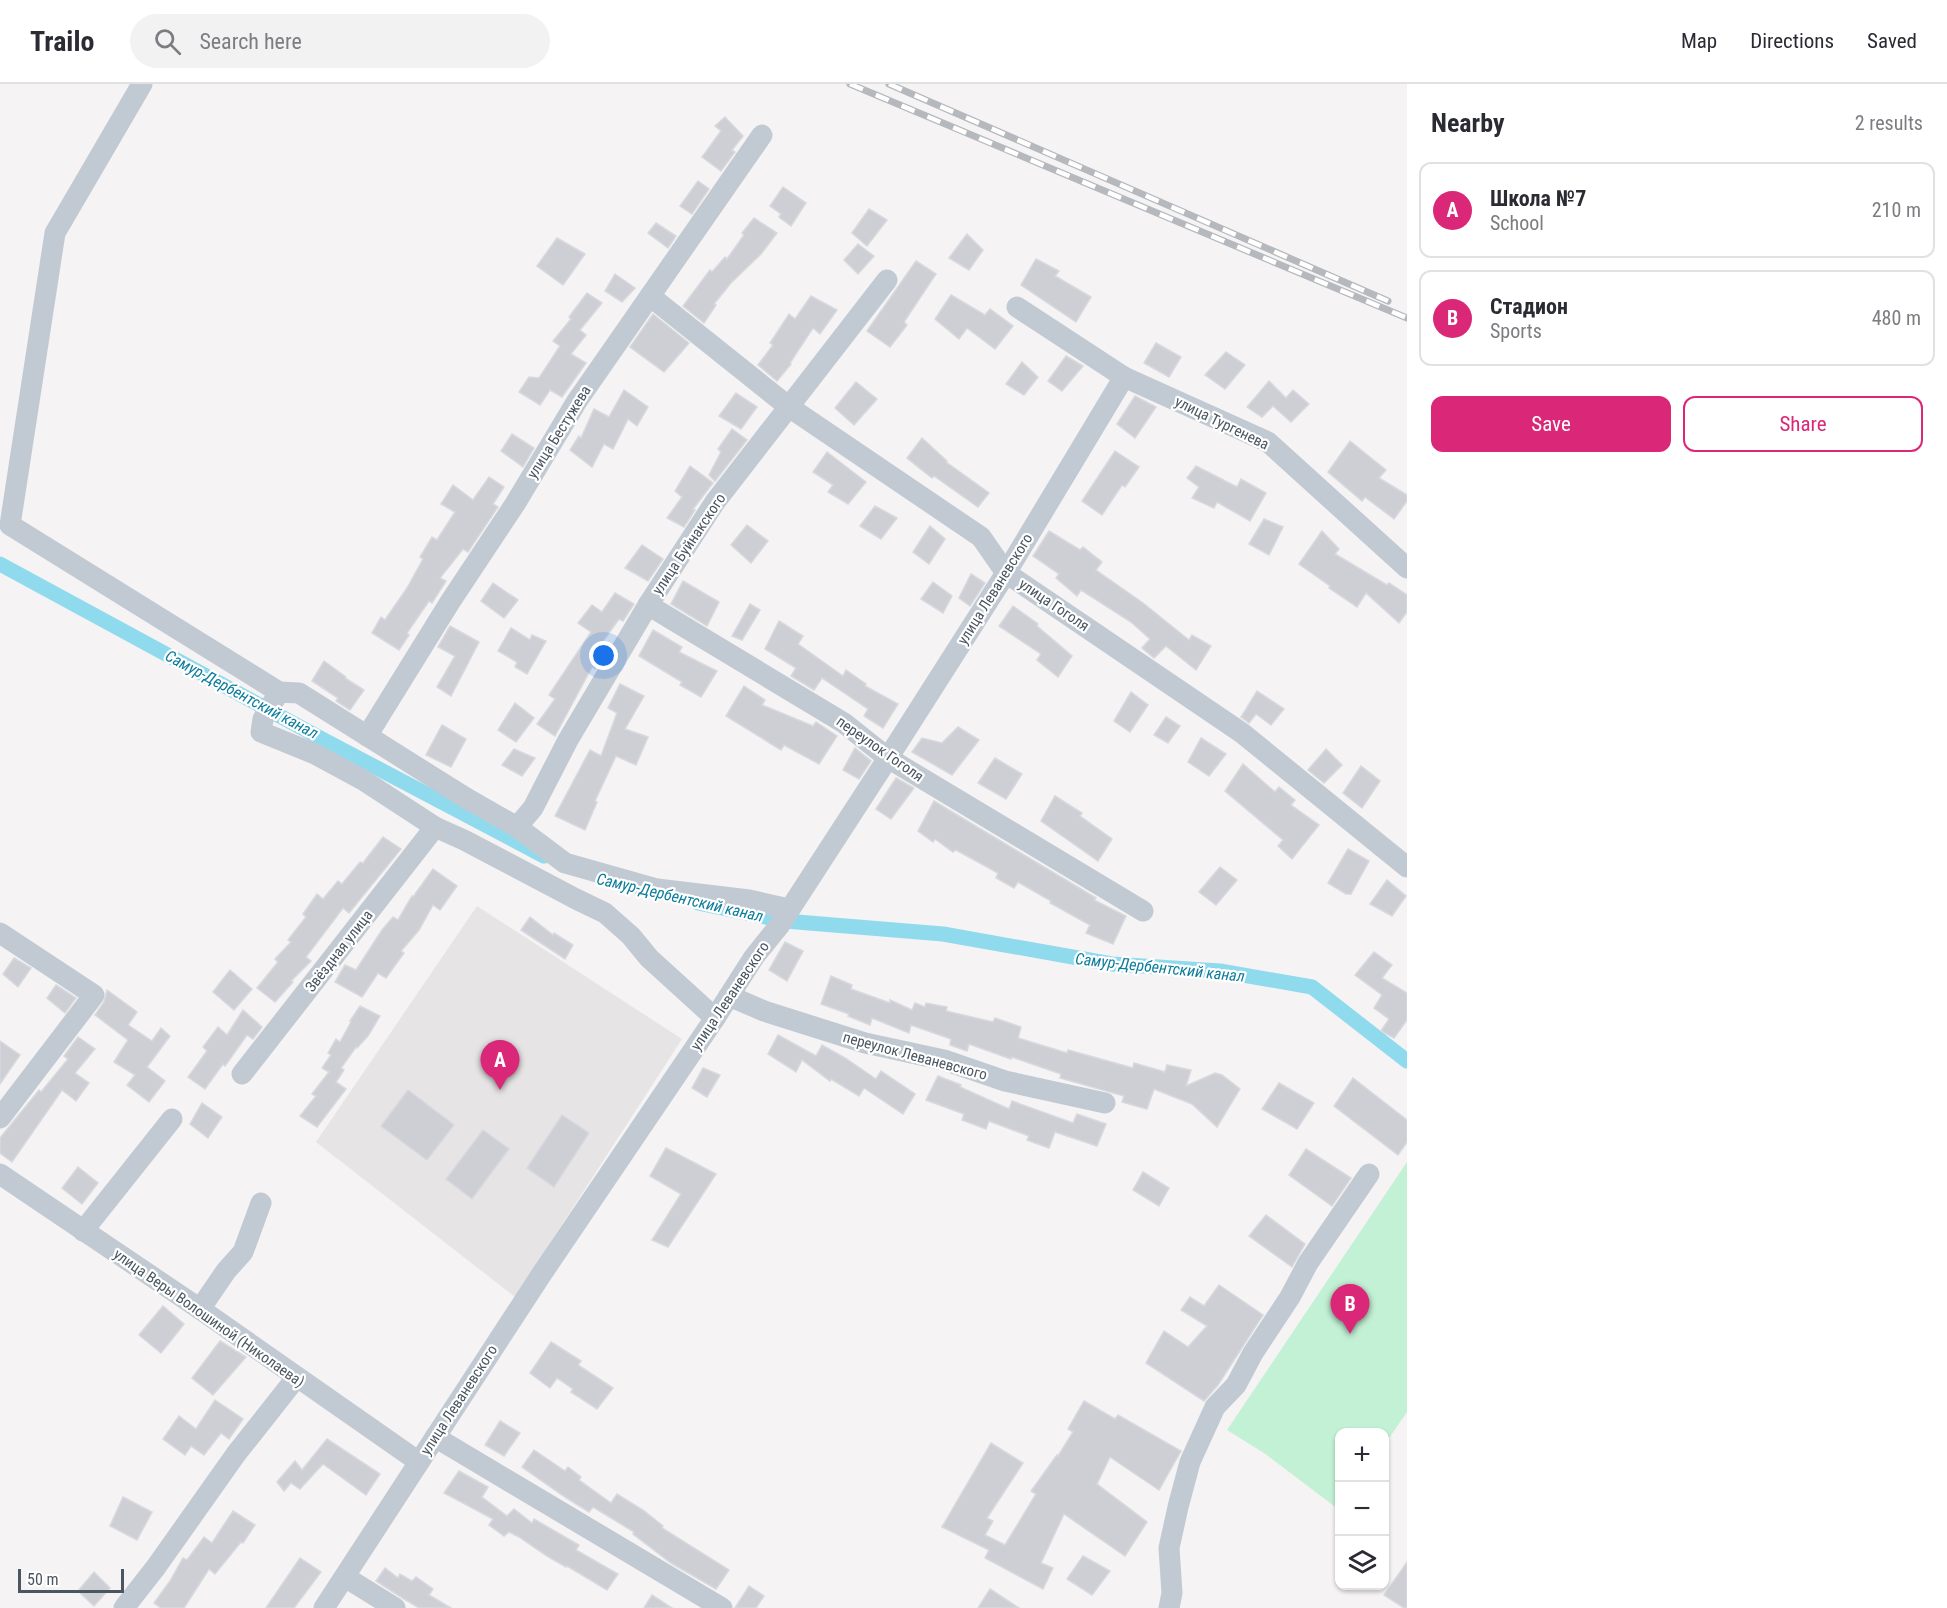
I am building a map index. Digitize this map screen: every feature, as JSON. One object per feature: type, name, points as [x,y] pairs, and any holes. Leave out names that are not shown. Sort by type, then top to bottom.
[{"type":"street","points":[[142,84],[55,233],[5,522],[277,696],[298,693],[466,798],[517,827],[566,863],[657,889],[749,900],[785,917]]},
{"type":"street","name":"улица Бестужева","points":[[367,736],[450,602],[515,504],[577,401],[762,135]]},
{"type":"street","name":"улица Буйнакского","points":[[517,827],[533,808],[568,740],[648,605],[715,502],[887,280]]},
{"type":"street","name":"улица Гоголя","points":[[650,296],[789,407],[981,537],[1006,573],[1242,733],[1407,867]]},
{"type":"street","name":"улица Тургенева","points":[[1017,307],[1124,377],[1268,442],[1407,567]]},
{"type":"street","name":"улица Леваневского","points":[[324,1608],[541,1275],[754,957],[785,917],[1006,573],[1124,377]]},
{"type":"street","name":"переулок Гоголя","points":[[648,605],[844,723],[888,758],[1143,911]]},
{"type":"street","points":[[277,696],[263,719],[261,732],[315,754],[363,780],[435,827],[605,913],[631,936],[649,958],[715,1018]]},
{"type":"street","name":"Звёздная улица","points":[[242,1074],[435,827]]},
{"type":"street","points":[[0,933],[94,995],[0,1118]]},
{"type":"street","name":"переулок Леваневского","points":[[729,996],[764,1011],[865,1043],[944,1060],[1005,1081],[1105,1103]]},
{"type":"street","points":[[83,1231],[172,1119]]},
{"type":"street","name":"улица Веры Волошиной (Николаева)","points":[[0,1174],[419,1462]]},
{"type":"street","points":[[1169,1608],[1172,1593],[1169,1548],[1178,1506],[1190,1462],[1215,1407],[1236,1385],[1308,1263],[1369,1174]]},
{"type":"street","points":[[200,1310],[226,1271],[243,1252],[261,1203]]},
{"type":"street","points":[[124,1608],[236,1454],[296,1378]]},
{"type":"street","points":[[435,1437],[722,1608]]},
{"type":"street","points":[[345,1576],[395,1608]]},
{"type":"shaded area","points":[[477,906],[682,1039],[515,1297],[316,1142]]},
{"type":"green space","points":[[1407,1162],[1407,1412],[1389,1438],[1389,1428],[1335,1428],[1335,1507],[1264,1453],[1227,1430]]},
{"type":"building","points":[[725,117],[743,136],[732,150],[735,152],[721,171],[702,157],[721,131],[715,126]]},
{"type":"building","points":[[698,181],[709,189],[692,214],[680,206]]},
{"type":"building","points":[[783,187],[806,203],[791,226],[770,206]]},
{"type":"building","points":[[869,209],[887,220],[867,246],[852,233]]},
{"type":"building","points":[[754,218],[777,233],[761,254],[731,283],[714,304],[716,305],[704,323],[683,306],[710,270],[712,272],[725,257],[727,259]]},
{"type":"building","points":[[656,223],[676,236],[668,248],[648,233]]},
{"type":"building","points":[[967,234],[983,250],[969,270],[949,258]]},
{"type":"building","points":[[557,238],[585,254],[563,285],[537,266]]},
{"type":"building","points":[[858,244],[874,256],[858,274],[844,260]]},
{"type":"building","points":[[1036,259],[1059,271],[1055,276],[1091,297],[1076,322],[1021,285]]},
{"type":"building","points":[[916,261],[936,274],[904,322],[907,325],[890,347],[867,331]]},
{"type":"building","points":[[615,274],[635,288],[622,302],[605,291]]},
{"type":"building","points":[[587,293],[602,303],[580,330],[586,335],[571,354],[586,363],[562,397],[550,390],[540,405],[519,392],[529,377],[539,378],[560,346],[553,341],[571,319],[569,317]]},
{"type":"building","points":[[951,295],[985,315],[990,309],[1013,326],[995,349],[967,328],[959,339],[935,319]]},
{"type":"building","points":[[811,296],[837,310],[820,334],[813,328],[791,364],[777,381],[758,365],[773,345],[770,343],[789,314],[795,319]]},
{"type":"building","points":[[653,314],[689,343],[664,372],[630,347]]},
{"type":"building","points":[[1156,343],[1181,357],[1169,377],[1144,363]]},
{"type":"building","points":[[1226,352],[1245,365],[1225,389],[1205,375]]},
{"type":"building","points":[[1066,356],[1083,366],[1062,391],[1048,381]]},
{"type":"building","points":[[1022,362],[1038,377],[1024,395],[1006,384]]},
{"type":"building","points":[[1269,381],[1286,398],[1293,390],[1309,404],[1291,422],[1273,406],[1262,417],[1247,407]]},
{"type":"building","points":[[856,382],[877,399],[854,425],[835,408]]},
{"type":"building","points":[[624,390],[648,407],[637,426],[628,419],[613,449],[604,444],[592,467],[570,450],[579,436],[581,438],[594,409],[609,417]]},
{"type":"building","points":[[736,393],[757,407],[741,429],[719,416]]},
{"type":"building","points":[[1135,396],[1156,407],[1135,438],[1117,424]]},
{"type":"building","points":[[732,429],[747,440],[715,481],[709,475],[721,452],[718,449]]},
{"type":"building","points":[[512,434],[534,448],[523,467],[501,451]]},
{"type":"building","points":[[922,438],[946,462],[989,493],[978,507],[934,476],[932,478],[907,458]]},
{"type":"building","points":[[1350,441],[1386,470],[1379,478],[1407,495],[1407,501],[1394,519],[1365,497],[1362,501],[1328,472]]},
{"type":"building","points":[[1115,451],[1139,467],[1125,487],[1122,485],[1102,515],[1082,501]]},
{"type":"building","points":[[827,452],[866,482],[848,504],[828,492],[833,485],[813,472]]},
{"type":"building","points":[[690,466],[713,483],[693,509],[695,510],[684,527],[667,518],[682,497],[675,491]]},
{"type":"building","points":[[1196,466],[1237,487],[1241,479],[1266,493],[1250,521],[1217,502],[1214,508],[1192,498],[1199,487],[1187,478]]},
{"type":"building","points":[[489,477],[504,487],[493,504],[498,507],[468,552],[463,549],[440,578],[446,581],[432,603],[429,601],[407,633],[409,635],[399,650],[372,633],[381,617],[385,620],[407,588],[423,559],[420,557],[432,537],[437,540],[455,512],[441,504],[453,485],[473,500]]},
{"type":"building","points":[[875,506],[897,518],[881,539],[860,526]]},
{"type":"building","points":[[1264,519],[1283,527],[1269,555],[1249,544]]},
{"type":"building","points":[[747,525],[768,541],[751,563],[731,545]]},
{"type":"building","points":[[930,526],[945,539],[929,564],[913,552]]},
{"type":"building","points":[[1049,531],[1080,550],[1083,547],[1102,562],[1096,570],[1143,603],[1189,640],[1192,635],[1211,646],[1196,670],[1166,646],[1154,658],[1142,648],[1150,639],[1131,622],[1081,590],[1077,596],[1056,578],[1059,574],[1033,556]]},
{"type":"building","points":[[1322,531],[1339,549],[1335,554],[1407,595],[1407,612],[1399,623],[1366,593],[1357,607],[1299,564]]},
{"type":"building","points":[[642,545],[663,559],[648,581],[625,568]]},
{"type":"building","points":[[971,574],[985,583],[970,606],[959,598]]},
{"type":"building","points":[[683,581],[719,602],[707,626],[671,604]]},
{"type":"building","points":[[933,582],[952,596],[943,613],[921,599]]},
{"type":"building","points":[[493,583],[518,600],[504,618],[481,601]]},
{"type":"building","points":[[615,593],[634,604],[623,621],[619,619],[601,644],[607,647],[595,669],[592,667],[555,736],[537,724],[555,699],[549,695],[591,632],[578,623],[592,605],[602,612]]},
{"type":"building","points":[[750,604],[760,610],[742,640],[732,636]]},
{"type":"building","points":[[1013,606],[1038,624],[1037,626],[1072,656],[1058,677],[1037,660],[1041,654],[999,626]]},
{"type":"building","points":[[779,621],[803,636],[798,644],[843,676],[846,670],[866,684],[865,686],[898,704],[883,728],[864,716],[868,709],[822,678],[814,690],[791,676],[796,668],[765,649]]},
{"type":"building","points":[[450,626],[479,642],[451,696],[437,687],[455,656],[438,647]]},
{"type":"building","points":[[511,628],[530,640],[532,635],[546,641],[527,674],[515,667],[517,662],[498,651]]},
{"type":"building","points":[[653,630],[682,647],[679,652],[717,671],[701,697],[680,685],[682,682],[639,656]]},
{"type":"building","points":[[324,661],[364,690],[350,710],[336,701],[338,698],[312,681]]},
{"type":"building","points":[[620,684],[644,696],[625,729],[648,737],[636,765],[616,756],[595,801],[597,802],[585,830],[555,816],[590,750],[601,756],[617,713],[608,708]]},
{"type":"building","points":[[744,686],[765,700],[762,705],[813,726],[816,722],[837,736],[819,764],[784,745],[781,750],[726,716]]},
{"type":"building","points":[[1257,691],[1284,709],[1271,725],[1256,714],[1249,723],[1241,717]]},
{"type":"building","points":[[1131,692],[1148,705],[1130,732],[1114,721]]},
{"type":"building","points":[[515,703],[534,718],[516,742],[498,730]]},
{"type":"building","points":[[1166,717],[1180,726],[1168,743],[1154,735]]},
{"type":"building","points":[[442,725],[466,739],[451,767],[426,755]]},
{"type":"building","points":[[958,727],[979,740],[952,775],[912,752],[922,738],[942,743]]},
{"type":"building","points":[[1201,738],[1226,754],[1209,776],[1188,762]]},
{"type":"building","points":[[855,748],[871,761],[859,779],[843,770]]},
{"type":"building","points":[[514,749],[535,758],[522,776],[502,765]]},
{"type":"building","points":[[1326,749],[1342,765],[1324,783],[1308,770]]},
{"type":"building","points":[[995,758],[1022,774],[1006,799],[978,783]]},
{"type":"building","points":[[1243,764],[1275,792],[1279,787],[1295,800],[1291,805],[1319,825],[1292,859],[1278,846],[1283,840],[1225,791]]},
{"type":"building","points":[[1361,766],[1380,781],[1362,808],[1343,793]]},
{"type":"building","points":[[896,778],[914,788],[891,819],[876,809]]},
{"type":"building","points":[[1055,796],[1082,813],[1080,816],[1112,839],[1098,861],[1041,821]]},
{"type":"building","points":[[934,801],[1096,898],[1094,900],[1126,916],[1113,944],[1086,933],[1090,925],[1050,903],[1051,901],[1018,882],[1014,888],[996,878],[998,873],[956,850],[953,852],[935,839],[933,842],[918,831]]},
{"type":"building","points":[[383,837],[401,849],[349,913],[343,908],[306,957],[311,961],[291,981],[293,982],[275,1002],[257,988],[278,962],[275,959],[291,942],[288,940],[306,917],[303,914],[317,894],[323,899],[338,881],[342,884],[360,862],[363,863]]},
{"type":"building","points":[[1348,849],[1369,861],[1351,894],[1346,894],[1328,883]]},
{"type":"building","points":[[1220,867],[1237,880],[1216,905],[1199,892]]},
{"type":"building","points":[[433,869],[457,886],[440,910],[433,905],[419,930],[401,951],[404,953],[386,978],[378,973],[362,997],[335,982],[345,965],[356,970],[382,930],[393,917],[398,920],[412,896]]},
{"type":"building","points":[[1387,880],[1406,896],[1392,916],[1370,904]]},
{"type":"building","points":[[530,917],[553,935],[554,933],[573,945],[565,959],[521,930]]},
{"type":"building","points":[[785,942],[803,951],[787,981],[769,970]]},
{"type":"building","points":[[1374,952],[1392,965],[1382,978],[1407,993],[1407,1020],[1394,1038],[1381,1031],[1389,1019],[1374,1008],[1382,995],[1355,975]]},
{"type":"building","points":[[14,958],[31,968],[18,987],[3,974]]},
{"type":"building","points":[[230,970],[252,989],[234,1010],[213,992]]},
{"type":"building","points":[[831,976],[852,985],[851,989],[890,1003],[890,1000],[912,1010],[915,1003],[925,1007],[926,1003],[947,1007],[946,1011],[993,1022],[995,1018],[1021,1027],[1018,1038],[1067,1053],[1068,1050],[1133,1068],[1134,1063],[1165,1072],[1167,1065],[1191,1070],[1186,1086],[1215,1073],[1222,1075],[1240,1089],[1217,1127],[1192,1104],[1154,1089],[1147,1109],[1122,1102],[1124,1096],[1060,1078],[1061,1074],[1012,1057],[1011,1059],[969,1044],[967,1051],[950,1045],[951,1039],[911,1025],[909,1033],[872,1018],[870,1025],[848,1016],[849,1014],[821,1004]]},
{"type":"building","points":[[56,985],[76,998],[65,1013],[47,998]]},
{"type":"building","points":[[107,990],[137,1012],[128,1025],[152,1041],[161,1028],[170,1036],[147,1067],[165,1081],[149,1102],[127,1085],[135,1075],[114,1062],[128,1040],[95,1015],[104,1002]]},
{"type":"building","points":[[360,1006],[380,1016],[368,1036],[356,1047],[341,1068],[344,1070],[336,1082],[346,1089],[317,1127],[300,1116],[316,1096],[312,1094],[329,1072],[322,1068],[331,1055],[328,1053],[336,1039],[340,1042]]},
{"type":"building","points":[[243,1010],[262,1027],[253,1039],[247,1035],[205,1089],[188,1077],[207,1051],[203,1047],[218,1027],[227,1035]]},
{"type":"building","points":[[778,1035],[816,1056],[822,1045],[876,1079],[881,1071],[915,1094],[903,1114],[864,1088],[859,1096],[831,1079],[830,1081],[802,1060],[796,1072],[768,1054]]},
{"type":"building","points":[[78,1037],[95,1049],[75,1073],[89,1083],[76,1101],[62,1090],[12,1162],[0,1153],[0,1138],[68,1059],[64,1056]]},
{"type":"building","points":[[0,1041],[20,1055],[0,1084]]},
{"type":"building","points":[[703,1068],[720,1075],[707,1097],[692,1088]]},
{"type":"building","points":[[938,1076],[1009,1109],[1012,1101],[1073,1123],[1077,1114],[1106,1124],[1097,1146],[1055,1132],[1049,1148],[1027,1140],[1029,1136],[989,1121],[986,1129],[962,1120],[964,1114],[926,1100]]},
{"type":"building","points":[[1353,1078],[1407,1120],[1407,1142],[1398,1155],[1334,1106]]},
{"type":"building","points":[[1279,1083],[1314,1103],[1297,1129],[1262,1109]]},
{"type":"building","points":[[408,1090],[454,1125],[427,1160],[381,1126]]},
{"type":"building","points":[[202,1103],[222,1117],[208,1138],[190,1124]]},
{"type":"building","points":[[562,1115],[589,1133],[554,1187],[527,1168]]},
{"type":"building","points":[[483,1130],[509,1149],[472,1199],[446,1179]]},
{"type":"building","points":[[666,1148],[716,1174],[668,1247],[652,1240],[681,1194],[650,1176]]},
{"type":"building","points":[[1306,1149],[1351,1178],[1332,1206],[1289,1175]]},
{"type":"building","points":[[78,1167],[98,1183],[82,1204],[62,1188]]},
{"type":"building","points":[[1143,1172],[1169,1188],[1159,1206],[1133,1190]]},
{"type":"building","points":[[1266,1215],[1305,1244],[1292,1267],[1249,1236]]},
{"type":"building","points":[[1219,1285],[1263,1315],[1218,1385],[1204,1401],[1146,1363],[1164,1331],[1188,1347],[1207,1326],[1181,1310],[1190,1297],[1204,1306]]},
{"type":"building","points":[[163,1306],[184,1324],[161,1353],[139,1335]]},
{"type":"building","points":[[220,1341],[246,1357],[213,1395],[192,1378]]},
{"type":"building","points":[[551,1342],[581,1361],[578,1365],[613,1388],[597,1409],[571,1392],[573,1389],[557,1378],[550,1388],[530,1373]]},
{"type":"building","points":[[215,1400],[243,1419],[229,1439],[221,1433],[204,1455],[191,1446],[185,1455],[163,1439],[179,1416],[196,1429]]},
{"type":"building","points":[[1084,1401],[1115,1419],[1118,1415],[1181,1451],[1159,1490],[1110,1457],[1097,1484],[1147,1522],[1125,1556],[1064,1514],[1041,1563],[1053,1568],[1043,1589],[985,1558],[989,1550],[942,1527],[991,1443],[1023,1463],[987,1518],[993,1521],[985,1535],[1005,1545],[1036,1494],[1031,1491],[1073,1432],[1068,1429]]},
{"type":"building","points":[[500,1421],[520,1433],[504,1456],[485,1445]]},
{"type":"building","points":[[327,1439],[380,1474],[366,1495],[323,1464],[300,1489],[291,1483],[284,1491],[277,1482],[295,1461],[302,1470]]},
{"type":"building","points":[[534,1450],[565,1471],[568,1467],[581,1477],[579,1480],[611,1503],[617,1494],[643,1510],[663,1526],[662,1528],[729,1570],[716,1589],[671,1563],[633,1534],[634,1532],[593,1507],[589,1512],[522,1467]]},
{"type":"building","points":[[459,1471],[488,1487],[482,1497],[507,1516],[514,1509],[532,1523],[534,1519],[579,1545],[576,1550],[618,1574],[607,1590],[547,1556],[519,1537],[509,1532],[504,1536],[489,1525],[493,1519],[444,1493]]},
{"type":"building","points":[[123,1497],[152,1512],[137,1540],[110,1526]]},
{"type":"building","points":[[233,1511],[255,1525],[243,1543],[241,1542],[215,1574],[209,1569],[184,1608],[161,1608],[154,1603],[183,1558],[187,1560],[204,1537],[212,1543]]},
{"type":"building","points":[[1083,1556],[1110,1571],[1092,1595],[1067,1579]]},
{"type":"building","points":[[300,1558],[321,1572],[294,1608],[266,1608]]},
{"type":"building","points":[[1407,1562],[1407,1608],[1384,1595]]},
{"type":"building","points":[[385,1568],[398,1578],[400,1574],[412,1581],[416,1577],[433,1589],[429,1595],[451,1608],[419,1608],[404,1599],[376,1581]]},
{"type":"building","points":[[94,1572],[110,1588],[94,1606],[78,1591]]},
{"type":"building","points":[[749,1586],[764,1596],[756,1608],[735,1608]]},
{"type":"building","points":[[990,1589],[1019,1608],[978,1608]]},
{"type":"building","points":[[652,1595],[672,1608],[644,1608]]},
{"type":"waterway","name":"Самур-Дербентский канал","points":[[0,564],[324,740],[544,856]]},
{"type":"waterway","name":"Самур-Дербентский канал","points":[[698,903],[785,921],[943,934],[1112,964],[1220,971],[1312,987],[1407,1061]]},
{"type":"railway","points":[[850,84],[1407,318]]},
{"type":"railway","points":[[889,84],[1388,301]]},
{"type":"place","name":"Школа №7","points":[[500,1090]]},
{"type":"place","name":"Стадион","points":[[1350,1334]]}]
